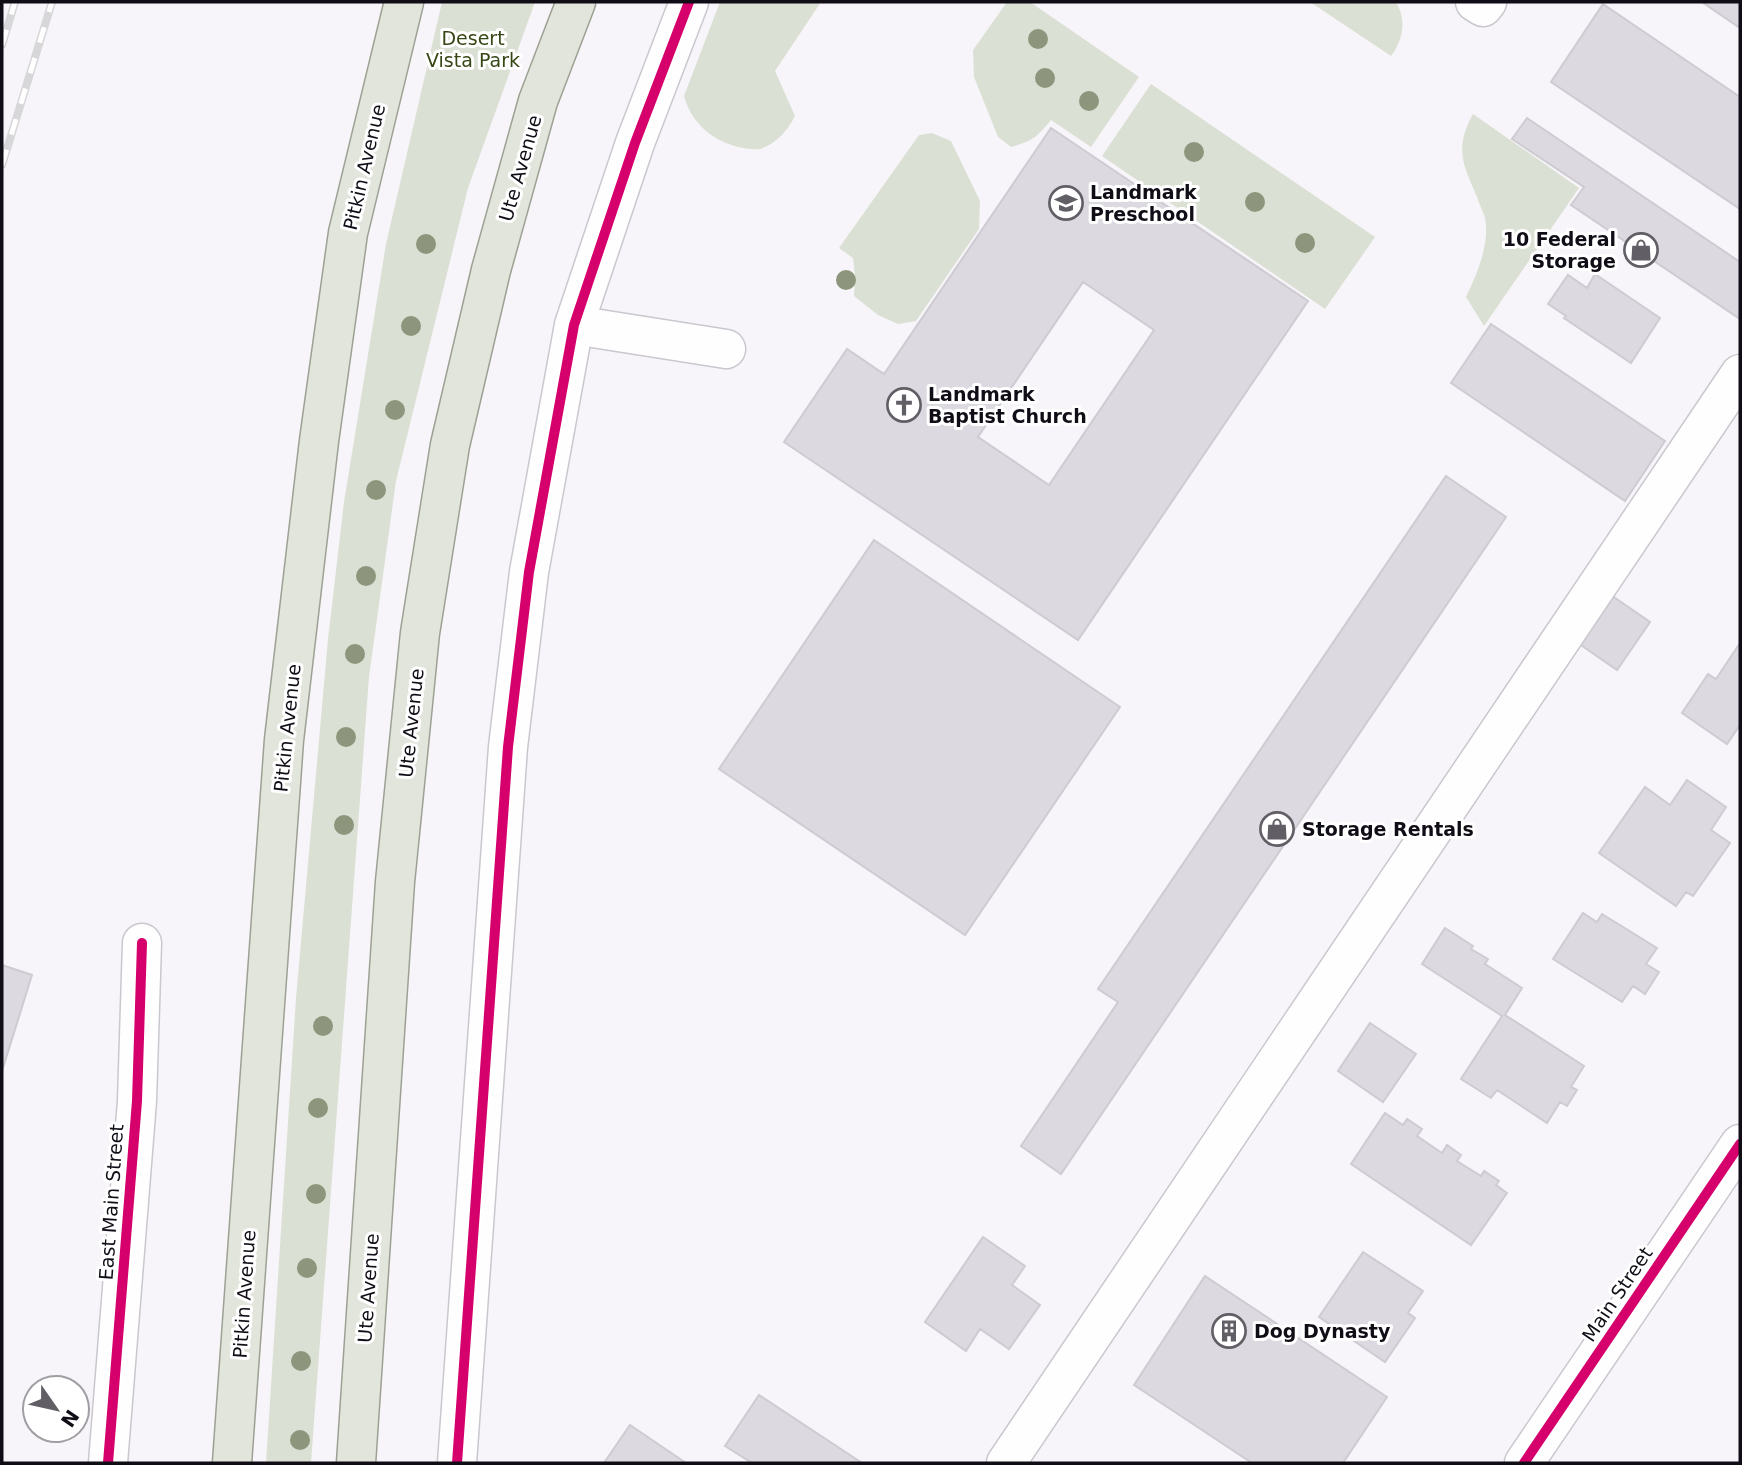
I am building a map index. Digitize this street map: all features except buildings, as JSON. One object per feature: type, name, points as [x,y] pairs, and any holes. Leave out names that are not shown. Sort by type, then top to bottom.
[{"type":"main road","name":"Pitkin Avenue","points":[[232,1463],[284,740],[319,441],[348,233],[404,2]]},
{"type":"main road","name":"Ute Avenue","points":[[356,1463],[395,882],[420,633],[450,445],[491,270],[538,102],[576,2]]},
{"type":"street","points":[[457,1463],[508,747],[529,572],[574,325],[635,143],[689,2]]},
{"type":"street","points":[[574,325],[726,349]]},
{"type":"street","points":[[1017,1459],[1740,373]]},
{"type":"street","name":"East Main Street","points":[[108,1463],[137,1101],[142,943]]},
{"type":"street","name":"Main Street","points":[[1524,1463],[1740,1144]]},
{"type":"green space","name":"Desert Vista Park","points":[[442,2],[535,2],[468,188],[396,481],[369,677],[311,1463],[266,1463],[296,998],[328,639],[344,502],[386,244]]},
{"type":"green space","points":[[720,2],[821,2],[775,71],[795,116],[781,136],[760,149],[738,147],[711,135],[697,122],[684,96]]},
{"type":"green space","points":[[1007,2],[1030,2],[1139,77],[1091,147],[1051,120],[1034,138],[1018,145],[1011,147],[998,137],[974,77],[973,50]]},
{"type":"green space","points":[[1310,2],[1396,2],[1402,16],[1402,30],[1395,50],[1391,56]]},
{"type":"green space","points":[[1151,84],[1375,237],[1325,309],[1102,156]]},
{"type":"green space","points":[[1473,114],[1579,188],[1484,326],[1466,297],[1478,269],[1486,238],[1485,218],[1468,175],[1462,147]]},
{"type":"green space","points":[[932,133],[951,141],[980,201],[979,229],[916,321],[898,324],[878,315],[854,296],[853,258],[839,248],[919,135]]},
{"type":"railway","points":[[2,45],[15,2]]},
{"type":"railway","points":[[2,165],[52,2]]},
{"type":"cycle path","points":[[457,1463],[508,747],[529,572],[574,325],[635,143],[689,2]]},
{"type":"cycle path","points":[[108,1463],[137,1101],[142,943]]},
{"type":"cycle path","points":[[1524,1463],[1740,1144]]},
{"type":"place","name":"Landmark Preschool","points":[[1066,203]]},
{"type":"place","name":"10 Federal Storage","points":[[1641,250]]},
{"type":"place","name":"Landmark Baptist Church","points":[[904,405]]},
{"type":"place","name":"Storage Rentals","points":[[1277,829]]},
{"type":"place","name":"Dog Dynasty","points":[[1229,1331]]}]
